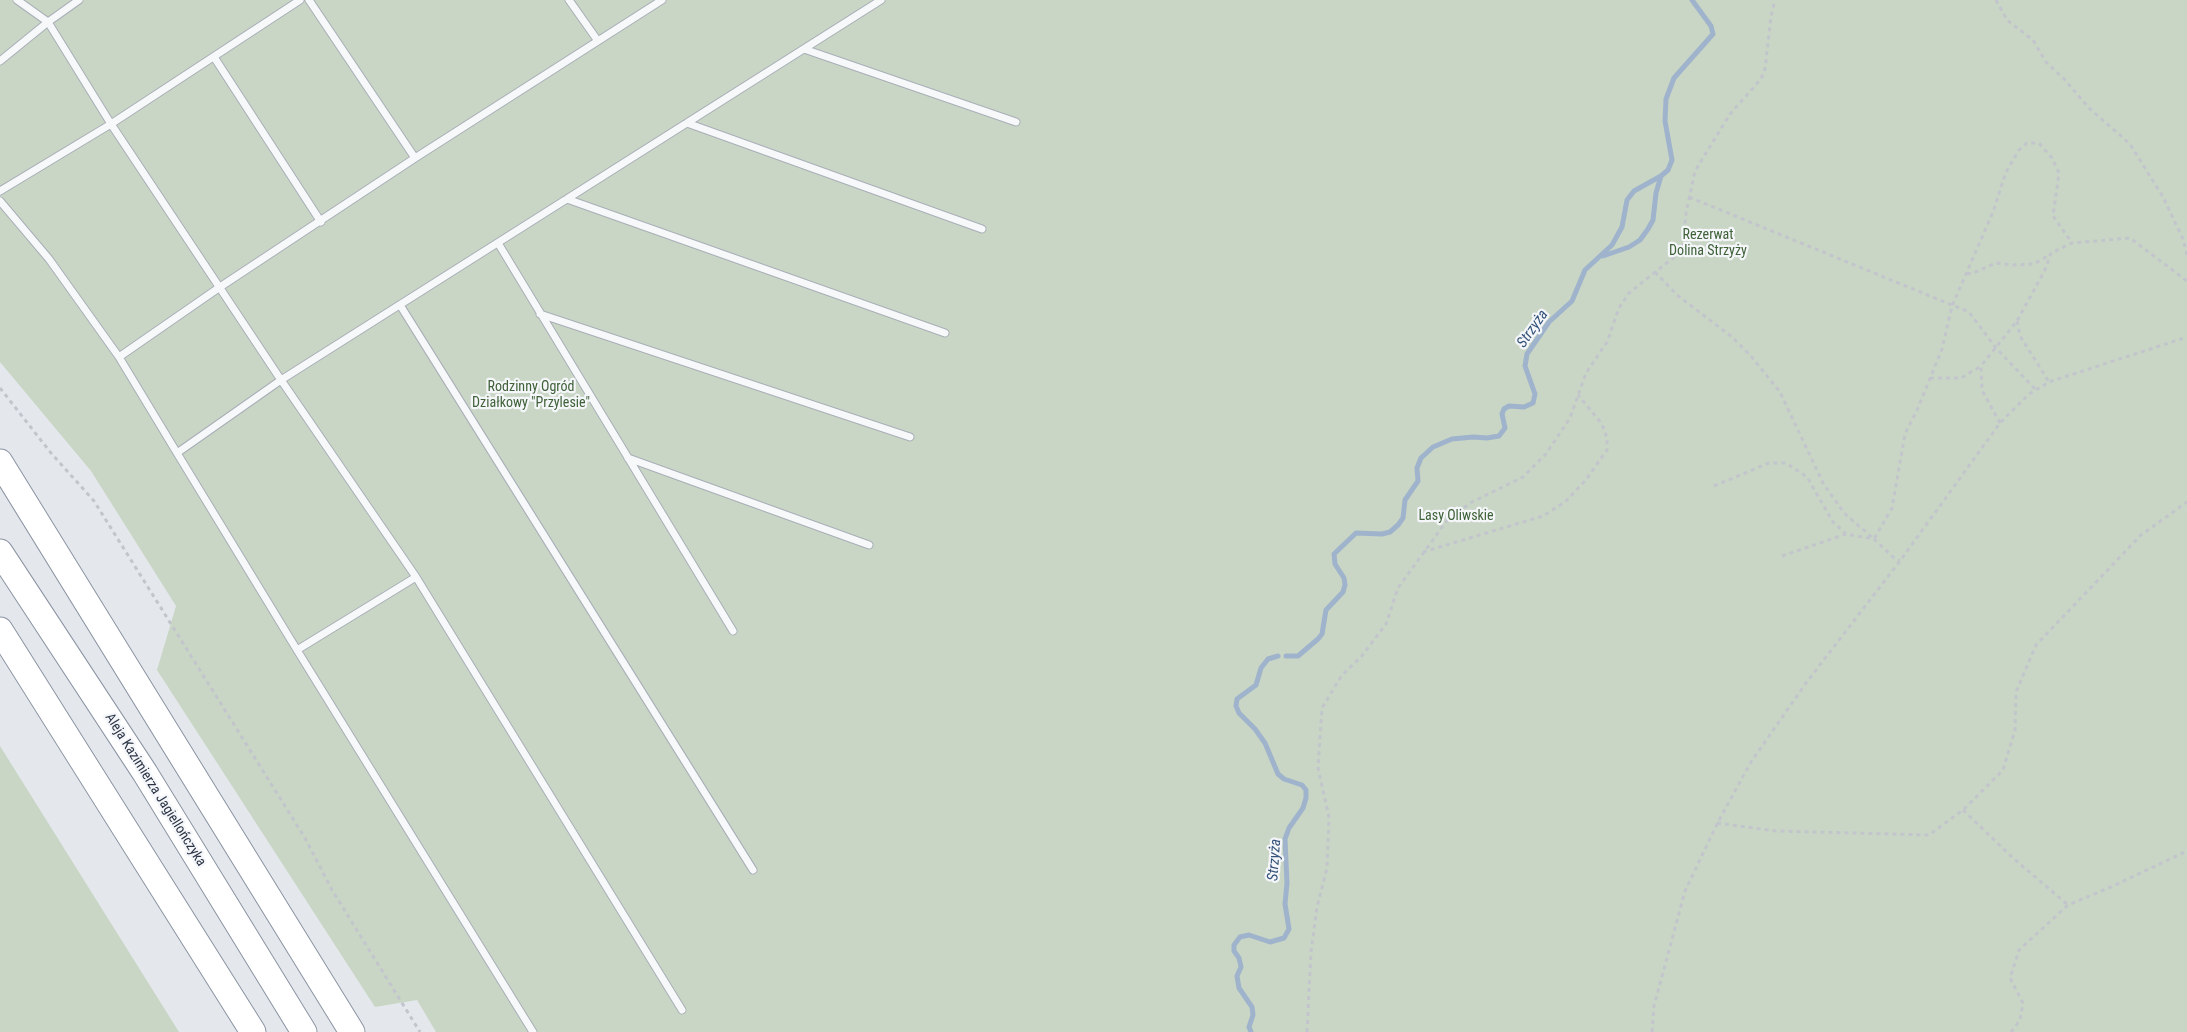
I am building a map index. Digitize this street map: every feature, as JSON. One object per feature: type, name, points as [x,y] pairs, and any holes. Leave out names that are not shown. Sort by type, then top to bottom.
[{"type":"highway","points":[[0,462],[352,1032]]},
{"type":"highway","name":"Aleja Kazimierza Jagiellończyka","points":[[0,552],[145,772],[304,1032]]},
{"type":"highway","points":[[0,630],[253,1032]]},
{"type":"lane","points":[[17,0],[48,22],[111,124],[281,380],[416,577],[682,1010]]},
{"type":"lane","points":[[0,61],[78,0]]},
{"type":"lane","points":[[0,191],[111,124],[300,0]]},
{"type":"lane","points":[[309,0],[415,158]]},
{"type":"lane","points":[[569,0],[598,41]]},
{"type":"lane","points":[[119,357],[220,287],[321,222],[415,158],[662,0]]},
{"type":"lane","points":[[177,453],[281,380],[881,0]]},
{"type":"lane","points":[[804,49],[1016,122]]},
{"type":"lane","points":[[214,57],[321,222]]},
{"type":"lane","points":[[687,123],[982,230]]},
{"type":"lane","points":[[567,199],[945,333]]},
{"type":"lane","points":[[0,201],[49,259],[119,357],[533,1032]]},
{"type":"lane","points":[[498,243],[733,631]]},
{"type":"lane","points":[[400,305],[753,870]]},
{"type":"lane","points":[[540,314],[910,436]]},
{"type":"lane","points":[[628,458],[869,545]]},
{"type":"lane","points":[[297,650],[416,577]]},
{"type":"path","points":[[1306,1032],[1311,952],[1317,907],[1327,868],[1329,817],[1318,768],[1322,708],[1342,675],[1361,657],[1386,624],[1398,588],[1448,519],[1472,502],[1523,477],[1546,454],[1570,418],[1586,372],[1607,342],[1619,308],[1629,293],[1673,258],[1683,246],[1689,197],[1695,171],[1703,155],[1730,114],[1761,79],[1765,68],[1771,16],[1775,0]]},
{"type":"path","points":[[1996,0],[2007,20],[2033,40],[2046,62],[2090,108],[2130,144],[2164,198],[2183,239],[2187,255]]},
{"type":"path","points":[[1874,539],[1892,508],[1905,434],[1942,349],[1952,306],[1993,212],[2006,172],[2019,150],[2027,143],[2039,143],[2052,158],[2059,173],[2053,216],[2072,244]]},
{"type":"path","points":[[1689,197],[1969,312],[1996,348],[2036,390]]},
{"type":"path","points":[[1966,273],[1971,274],[1996,263],[2013,265],[2034,264],[2072,244],[2130,238],[2187,281]]},
{"type":"path","points":[[1930,378],[1961,378],[1981,366],[2017,321],[2052,254]]},
{"type":"path","points":[[1655,272],[1677,296],[1732,337],[1750,356],[1780,392],[1823,483],[1844,513],[1894,558],[1900,561]]},
{"type":"path","points":[[2017,321],[2020,336],[2049,382]]},
{"type":"path","points":[[1652,1032],[1654,1006],[1685,891],[1717,823],[1762,746],[2000,424],[2015,407],[2049,382],[2187,337]]},
{"type":"path","points":[[1981,366],[1982,390],[2000,424]]},
{"type":"path","points":[[0,388],[51,453],[94,501],[304,838],[332,890],[420,1032]]},
{"type":"path","points":[[1423,552],[1543,516],[1572,495],[1585,481],[1607,450],[1607,438],[1602,424],[1578,395]]},
{"type":"path","points":[[1714,486],[1769,463],[1786,464],[1807,478],[1833,522],[1846,534]]},
{"type":"path","points":[[1717,823],[1776,831],[1930,835],[1963,810],[2003,770],[2015,730],[2016,692],[2036,645],[2140,535],[2187,502]]},
{"type":"path","points":[[1782,556],[1846,534],[1874,539]]},
{"type":"path","points":[[1963,810],[2013,858],[2068,905]]},
{"type":"path","points":[[2011,1032],[2020,1020],[2023,1003],[2010,978],[2019,950],[2068,905],[2187,852]]},
{"type":"green space","name":"Lasy Oliwskie","points":[[0,0],[2187,0],[2187,1032],[436,1032],[417,1000],[375,1007],[157,670],[176,606],[91,471],[0,362]]},
{"type":"green space","points":[[0,746],[179,1032],[0,1032]]},
{"type":"waterway","name":"Strzyża","points":[[1286,656],[1298,656],[1318,639],[1322,634],[1326,610],[1343,592],[1344,578],[1335,564],[1334,554],[1356,533],[1382,534],[1390,532],[1403,518],[1405,500],[1418,481],[1417,468],[1421,458],[1433,447],[1452,439],[1499,436],[1505,428],[1502,414],[1504,409],[1509,406],[1524,407],[1533,403],[1535,394],[1525,366],[1527,354],[1549,322],[1572,301],[1585,270],[1612,245],[1622,227],[1627,200],[1634,191],[1668,170],[1672,160],[1665,121],[1666,99],[1674,78],[1713,34],[1711,26],[1692,0]]},
{"type":"waterway","points":[[1603,256],[1629,247],[1640,240],[1648,229],[1653,220],[1656,193],[1661,176]]},
{"type":"waterway","name":"Strzyża","points":[[1251,1032],[1249,1027],[1253,1015],[1252,1007],[1239,988],[1237,976],[1241,967],[1239,958],[1234,951],[1234,945],[1240,937],[1249,935],[1270,942],[1284,938],[1289,929],[1285,904],[1287,883],[1285,839],[1289,828],[1303,808],[1306,790],[1302,785],[1284,779],[1278,774],[1265,743],[1255,729],[1239,713],[1236,706],[1237,699],[1256,685],[1261,668],[1268,659],[1278,656]]},
{"type":"park label","name":"Rezerwat Dolina Strzyży","points":[[1708,244]]},
{"type":"park label","name":"Rodzinny Ogród Działkowy \"Przylesie\"","points":[[531,396]]}]
